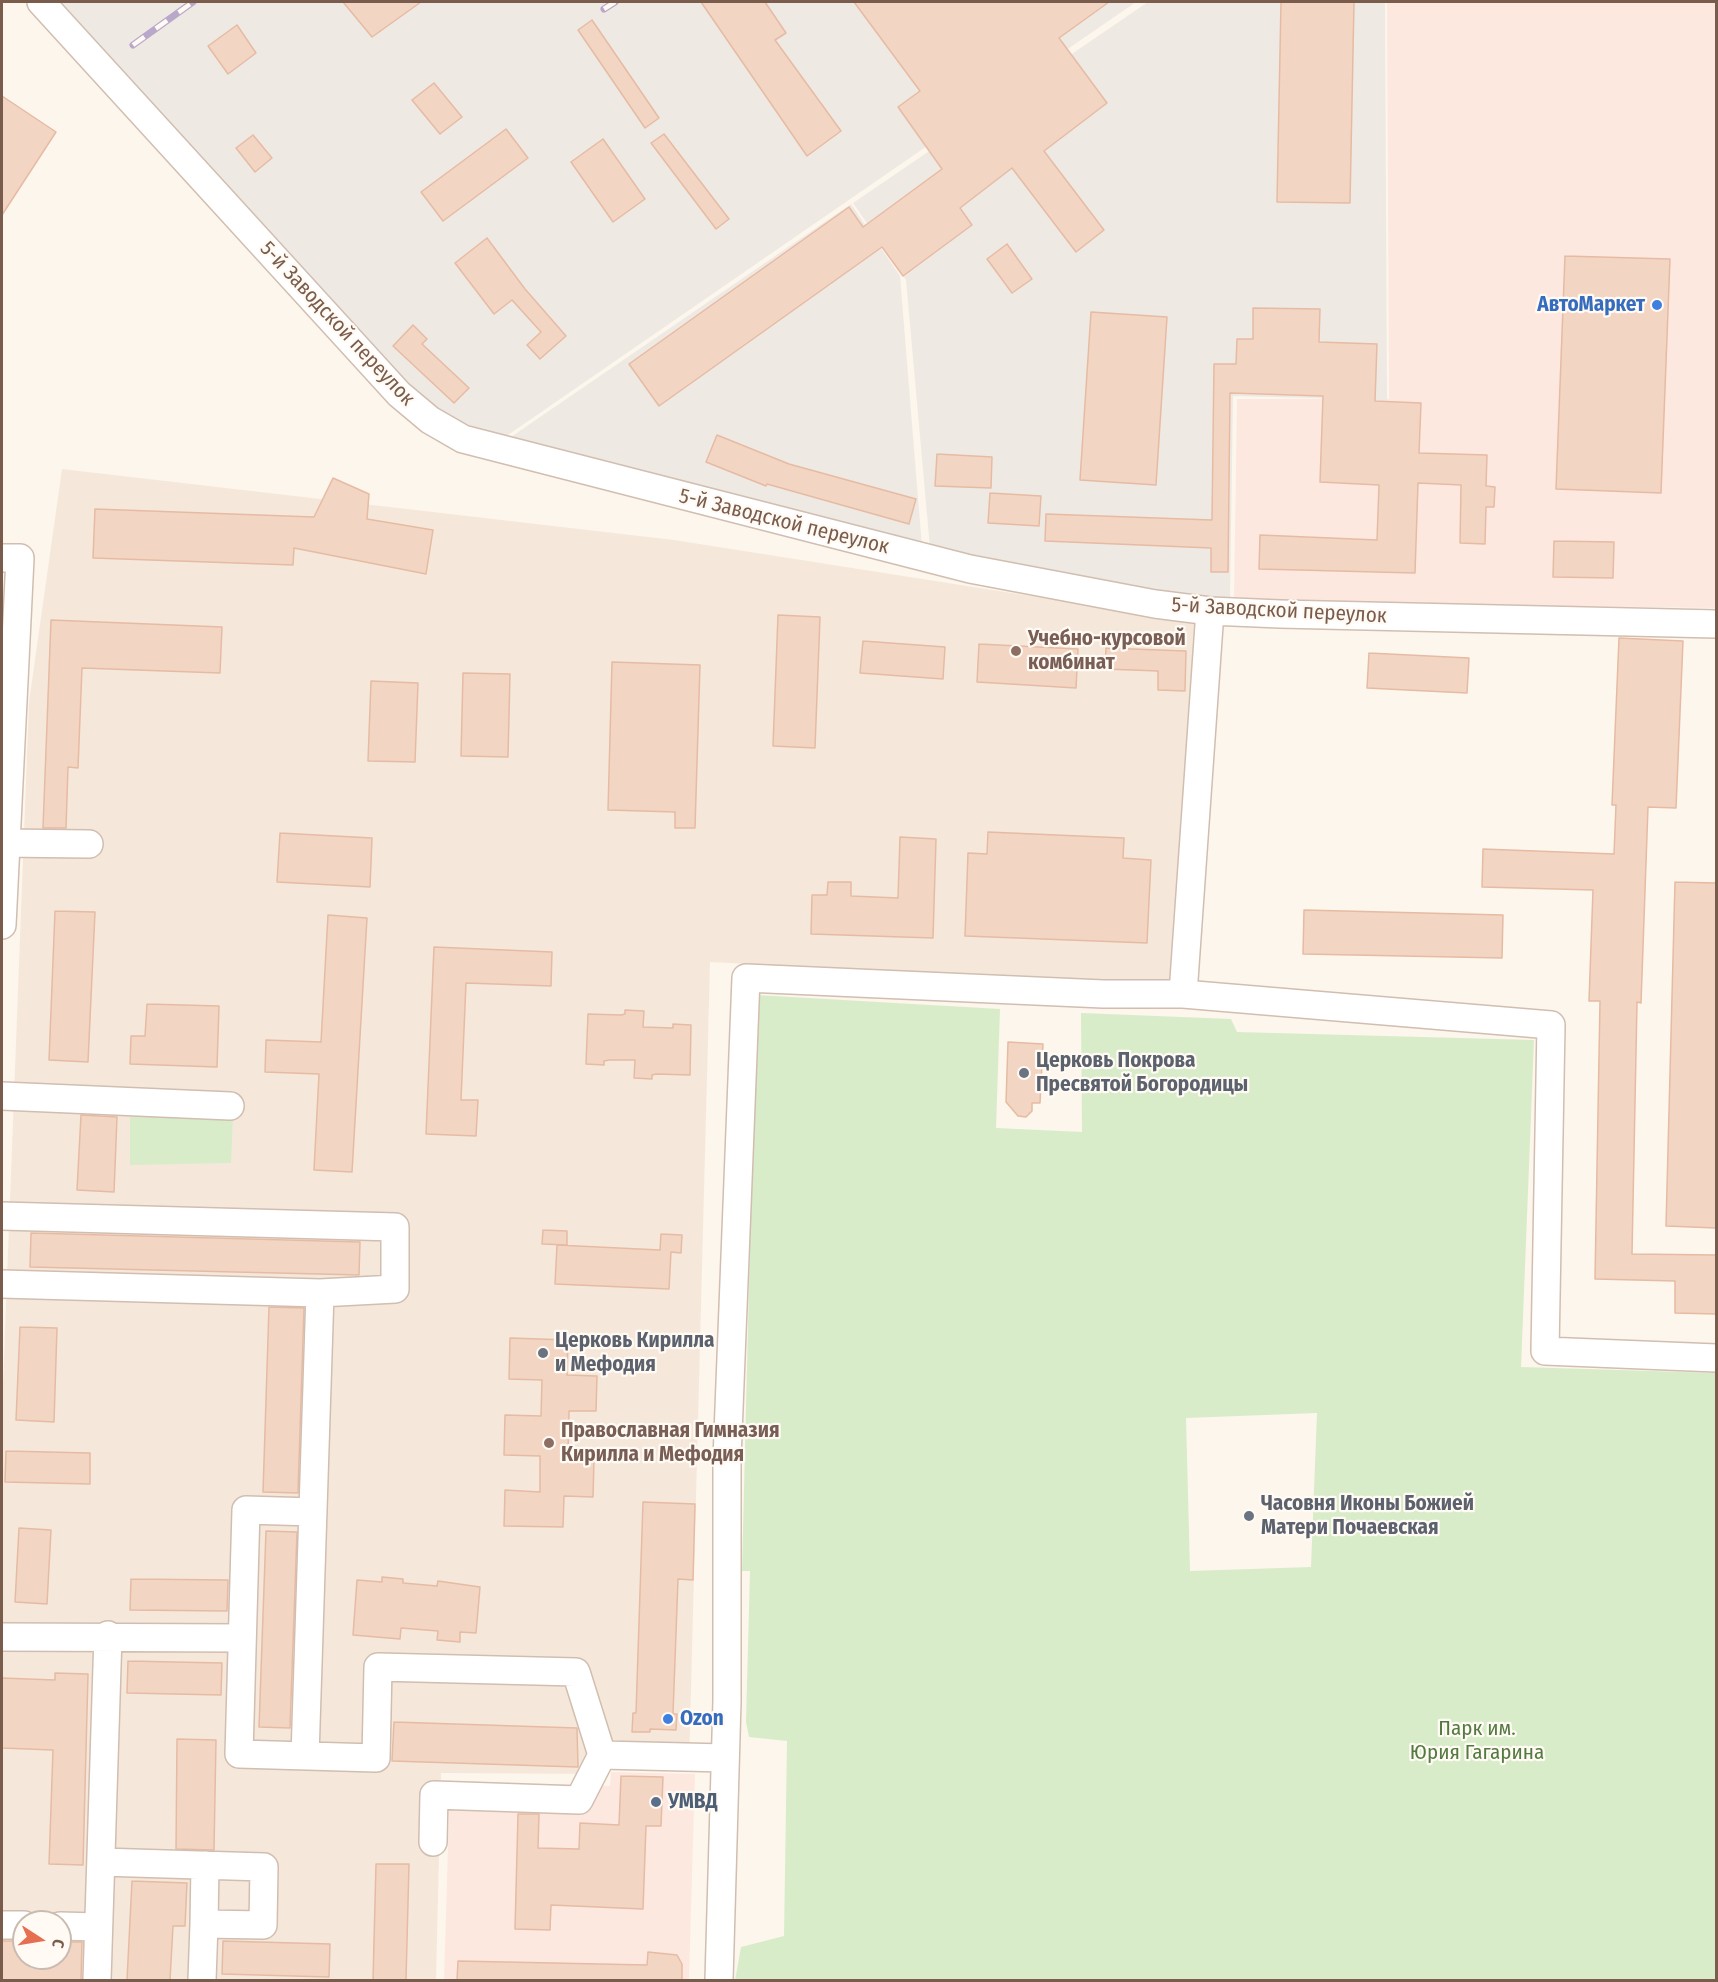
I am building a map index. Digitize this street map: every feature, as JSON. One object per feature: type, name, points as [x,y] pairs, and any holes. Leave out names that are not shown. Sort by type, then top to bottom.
[{"type":"street","name":"5-й Заводской переулок","points":[[40,2],[399,394],[430,420],[463,439],[970,569],[1155,604],[1210,611],[1716,624]]},
{"type":"street","points":[[2,925],[11,558]]},
{"type":"street","points":[[1183,994],[1210,611]]},
{"type":"street","points":[[4,843],[89,844]]},
{"type":"street","points":[[719,1980],[725,1758],[727,1459],[746,978],[1103,994],[1183,994],[1551,1025],[1545,1351],[1716,1358]]},
{"type":"street","points":[[2,1096],[230,1106]]},
{"type":"street","points":[[2,1216],[395,1227],[395,1289],[320,1293],[2,1284]]},
{"type":"street","points":[[305,1756],[320,1293]]},
{"type":"street","points":[[313,1512],[246,1510],[239,1754],[376,1758],[378,1667],[576,1672],[602,1755],[579,1800],[434,1795],[433,1842]]},
{"type":"street","points":[[2,1637],[108,1635],[242,1638]]},
{"type":"street","points":[[97,1980],[108,1635]]},
{"type":"street","points":[[602,1755],[725,1758]]},
{"type":"street","points":[[101,1862],[264,1867],[263,1925],[204,1924]]},
{"type":"street","points":[[202,1980],[205,1865]]},
{"type":"street","points":[[72,1926],[98,1927]]},
{"type":"shaded area","points":[[61,2],[1136,2],[505,437],[445,417],[393,368]]},
{"type":"shaded area","points":[[1148,2],[1385,2],[1387,400],[1233,396],[1230,599],[1158,590],[930,548],[906,280],[853,203]]},
{"type":"shaded area","points":[[1387,2],[1716,2],[1716,608],[1276,602],[1234,599],[1237,399],[1389,399]]},
{"type":"shaded area","points":[[851,204],[900,276],[922,547],[508,439]]},
{"type":"shaded area","points":[[62,469],[674,540],[1209,624],[1184,987],[710,962],[689,1765],[600,1762],[600,1774],[441,1773],[436,1980],[2,1980],[2,1409],[29,702]]},
{"type":"shaded area","points":[[611,1772],[695,1774],[689,1980],[444,1980],[450,1781],[610,1786]]},
{"type":"green space","name":"Парк им. Юрия Гагарина","points":[[756,995],[1000,1009],[996,1128],[1082,1132],[1081,1013],[1231,1019],[1237,1032],[1534,1040],[1521,1367],[1716,1373],[1716,1980],[735,1980],[741,1947],[784,1936],[787,1741],[749,1737],[746,1722],[750,1571],[742,1571]],"holes":[[[1317,1413],[1311,1567],[1190,1571],[1186,1418]]]},
{"type":"green space","points":[[130,1111],[233,1116],[231,1163],[130,1165]]},
{"type":"building","points":[[343,2],[421,2],[372,37]]},
{"type":"building","points":[[701,2],[765,2],[786,33],[775,40],[841,131],[807,156]]},
{"type":"building","points":[[854,2],[1109,2],[1059,38],[1107,103],[1044,151],[1104,230],[1076,252],[1012,168],[960,208],[972,225],[903,276],[882,247],[659,406],[629,364],[849,207],[863,227],[942,169],[898,107],[920,91]]},
{"type":"building","points":[[1281,2],[1354,2],[1350,203],[1277,202]]},
{"type":"building","points":[[592,20],[659,118],[645,128],[578,30]]},
{"type":"building","points":[[237,25],[256,53],[228,74],[208,46]]},
{"type":"building","points":[[434,83],[462,117],[440,134],[412,100]]},
{"type":"building","points":[[2,96],[56,132],[2,215]]},
{"type":"building","points":[[506,129],[528,158],[443,221],[421,192]]},
{"type":"building","points":[[664,134],[729,219],[716,229],[651,143]]},
{"type":"building","points":[[253,135],[272,158],[255,172],[236,148]]},
{"type":"building","points":[[603,139],[645,199],[613,222],[571,162]]},
{"type":"building","points":[[487,238],[525,289],[566,336],[540,359],[527,345],[541,332],[512,300],[494,314],[455,263]]},
{"type":"building","points":[[1007,244],[1032,279],[1012,293],[987,259]]},
{"type":"building","points":[[1565,256],[1670,259],[1661,493],[1556,489]]},
{"type":"building","points":[[1253,308],[1320,309],[1319,342],[1377,344],[1375,401],[1421,403],[1419,453],[1487,455],[1486,486],[1495,487],[1494,507],[1486,507],[1485,544],[1460,543],[1461,485],[1418,483],[1415,573],[1259,569],[1260,535],[1377,540],[1379,485],[1320,482],[1323,396],[1230,393],[1228,572],[1211,572],[1211,548],[1045,541],[1046,514],[1212,520],[1214,364],[1236,364],[1237,339],[1253,339]]},
{"type":"building","points":[[1091,312],[1167,317],[1156,485],[1080,480]]},
{"type":"building","points":[[413,325],[427,339],[422,344],[469,388],[454,403],[393,346]]},
{"type":"building","points":[[717,435],[789,464],[916,499],[909,524],[767,484],[766,486],[706,462]]},
{"type":"building","points":[[937,454],[992,457],[991,488],[935,486]]},
{"type":"building","points":[[333,478],[369,494],[367,519],[433,530],[426,574],[294,548],[293,565],[93,558],[95,509],[314,517]]},
{"type":"building","points":[[990,493],[1041,496],[1039,526],[988,523]]},
{"type":"building","points":[[1554,541],[1614,542],[1613,578],[1553,577]]},
{"type":"building","points":[[778,615],[820,617],[815,748],[773,746]]},
{"type":"building","points":[[51,620],[222,627],[220,673],[82,668],[78,768],[68,767],[66,828],[43,828]]},
{"type":"building","points":[[1619,638],[1683,641],[1676,808],[1648,807],[1641,1003],[1637,1002],[1632,1254],[1716,1255],[1716,1314],[1675,1313],[1675,1281],[1595,1279],[1600,1001],[1589,1001],[1593,890],[1482,887],[1483,849],[1614,854],[1616,805],[1612,805]]},
{"type":"building","points":[[863,641],[945,647],[943,679],[860,673]]},
{"type":"building","points":[[979,644],[1078,649],[1076,688],[977,682]]},
{"type":"building","points":[[1106,648],[1186,651],[1185,691],[1158,690],[1158,671],[1105,669]]},
{"type":"building","points":[[1369,653],[1469,658],[1467,693],[1367,688]]},
{"type":"building","points":[[612,662],[700,665],[695,828],[675,828],[675,812],[608,810]]},
{"type":"building","points":[[463,673],[510,674],[508,757],[461,756]]},
{"type":"building","points":[[371,681],[418,683],[415,762],[368,761]]},
{"type":"building","points":[[988,832],[1124,838],[1123,858],[1151,860],[1147,943],[965,936],[968,853],[987,854]]},
{"type":"building","points":[[280,833],[372,838],[370,887],[277,882]]},
{"type":"building","points":[[900,837],[936,839],[933,938],[811,934],[812,895],[827,895],[828,882],[851,882],[851,896],[898,898]]},
{"type":"building","points":[[1675,882],[1716,883],[1716,1228],[1666,1226]]},
{"type":"building","points":[[1304,910],[1503,915],[1502,958],[1303,954]]},
{"type":"building","points":[[55,911],[95,912],[88,1062],[49,1060]]},
{"type":"building","points":[[328,915],[367,918],[352,1172],[314,1170],[319,1074],[265,1072],[266,1040],[321,1042]]},
{"type":"building","points":[[434,947],[552,952],[551,986],[466,983],[461,1100],[478,1100],[476,1136],[426,1134]]},
{"type":"building","points":[[147,1004],[219,1006],[217,1067],[130,1064],[131,1036],[145,1036]]},
{"type":"building","points":[[625,1010],[644,1011],[643,1027],[673,1028],[673,1024],[691,1025],[690,1075],[656,1074],[652,1075],[652,1079],[634,1078],[635,1060],[609,1060],[604,1061],[604,1065],[586,1064],[588,1014],[621,1015],[625,1014]]},
{"type":"building","name":"Церковь Покрова Пресвятой Богородицы","points":[[1008,1042],[1043,1044],[1040,1103],[1032,1103],[1032,1111],[1026,1117],[1018,1116],[1006,1102]]},
{"type":"building","points":[[81,1115],[117,1117],[114,1192],[77,1190]]},
{"type":"building","points":[[543,1230],[567,1231],[567,1245],[542,1244]]},
{"type":"building","points":[[31,1233],[360,1242],[359,1275],[30,1267]]},
{"type":"building","points":[[661,1234],[682,1235],[681,1253],[671,1252],[669,1289],[555,1284],[557,1245],[660,1250]]},
{"type":"building","points":[[269,1307],[304,1308],[298,1493],[263,1492]]},
{"type":"building","points":[[20,1327],[57,1328],[54,1422],[16,1420]]},
{"type":"building","points":[[510,1338],[568,1340],[567,1375],[597,1376],[596,1411],[569,1411],[568,1458],[594,1459],[593,1497],[564,1496],[563,1527],[504,1526],[505,1490],[540,1492],[540,1456],[504,1455],[505,1415],[541,1416],[542,1380],[509,1379]]},
{"type":"building","points":[[6,1451],[90,1453],[90,1484],[5,1482]]},
{"type":"building","points":[[643,1502],[695,1504],[693,1580],[678,1579],[673,1714],[677,1714],[676,1730],[650,1729],[650,1732],[632,1732],[633,1713],[636,1713]]},
{"type":"building","points":[[19,1528],[51,1530],[47,1604],[15,1602]]},
{"type":"building","points":[[266,1531],[297,1532],[290,1728],[259,1727]]},
{"type":"building","points":[[382,1577],[403,1579],[403,1583],[437,1586],[438,1581],[480,1587],[476,1633],[460,1632],[460,1642],[437,1640],[438,1631],[401,1628],[400,1639],[353,1635],[357,1580],[382,1582]]},
{"type":"building","points":[[131,1579],[228,1580],[227,1611],[130,1610]]},
{"type":"building","points":[[128,1661],[222,1663],[221,1695],[127,1693]]},
{"type":"building","points":[[55,1673],[88,1674],[83,1865],[49,1864],[53,1750],[2,1748],[2,1678],[55,1680]]},
{"type":"building","points":[[394,1722],[577,1728],[578,1767],[392,1761]]},
{"type":"building","points":[[177,1739],[216,1740],[214,1850],[176,1849]]},
{"type":"building","points":[[621,1776],[663,1777],[661,1826],[646,1826],[643,1909],[551,1905],[550,1930],[515,1929],[518,1814],[539,1814],[538,1848],[579,1849],[580,1823],[619,1825]]},
{"type":"building","points":[[376,1864],[409,1864],[406,1980],[373,1980]]},
{"type":"building","points":[[132,1881],[187,1883],[185,1926],[173,1926],[170,1980],[127,1980]]},
{"type":"building","points":[[2,1941],[12,1941],[12,1970],[72,1970],[72,1942],[82,1942],[81,1980],[2,1980]]},
{"type":"building","points":[[223,1941],[330,1944],[329,1977],[222,1974]]},
{"type":"building","points":[[648,1952],[677,1955],[682,1964],[682,1980],[457,1980],[458,1961],[647,1965]]},
{"type":"railway","points":[[133,45],[193,2]]},
{"type":"railway","points":[[604,9],[615,2]]},
{"type":"place","name":"АвтоМаркет","points":[[1657,305]]},
{"type":"place","name":"Учебно-курсовой комбинат","points":[[1016,651]]},
{"type":"place","name":"Церковь Покрова Пресвятой Богородицы","points":[[1024,1073]]},
{"type":"place","name":"Церковь Кирилла и Мефодия","points":[[543,1353]]},
{"type":"place","name":"Православная Гимназия Кирилла и Мефодия","points":[[549,1443]]},
{"type":"place","name":"Часовня Иконы Божией Матери Почаевская","points":[[1249,1516]]},
{"type":"place","name":"Ozon","points":[[668,1719]]},
{"type":"place","name":"УМВД","points":[[656,1802]]}]
